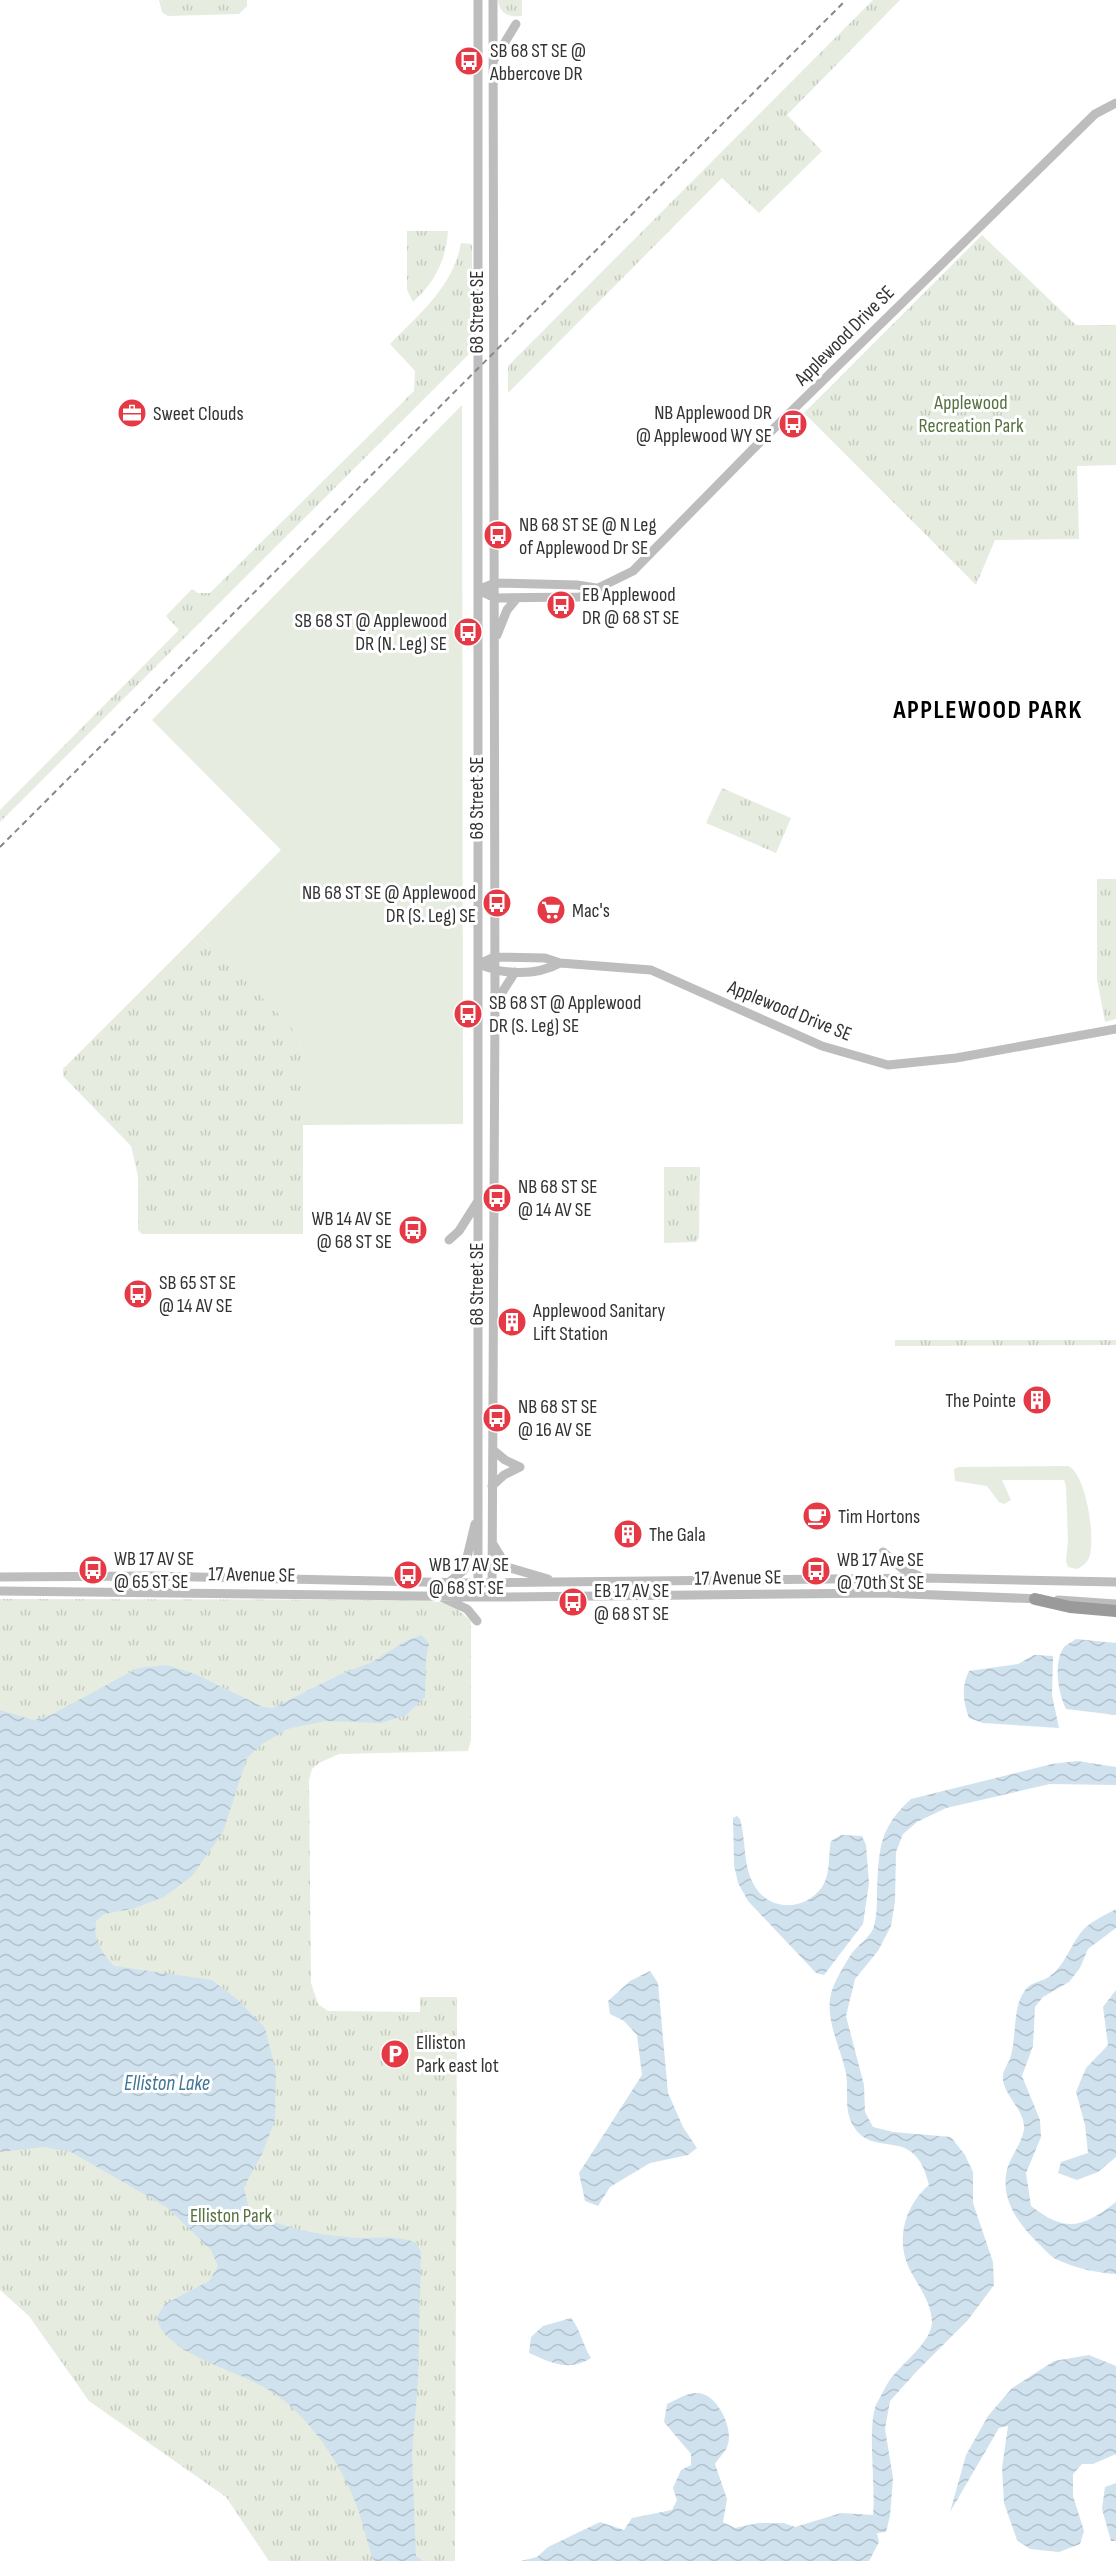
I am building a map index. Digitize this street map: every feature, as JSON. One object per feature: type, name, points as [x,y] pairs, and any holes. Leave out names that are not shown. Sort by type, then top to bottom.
[{"type":"highway","points":[[1035,1599],[1070,1607],[1116,1611]]},
{"type":"main road","name":"68 Street SE","points":[[478,0],[478,1596]]},
{"type":"main road","name":"68 Street SE","points":[[492,1596],[495,1004],[493,0]]},
{"type":"main road","points":[[493,62],[516,24]]},
{"type":"main road","name":"Applewood Drive SE","points":[[478,590],[495,598],[580,597],[633,571],[1095,114],[1116,102]]},
{"type":"main road","name":"Applewood Drive SE","points":[[478,590],[495,584],[578,585],[596,588]]},
{"type":"main road","points":[[495,642],[507,610],[517,598]]},
{"type":"main road","name":"Applewood Drive SE","points":[[479,964],[494,957],[545,958],[560,963],[651,970],[822,1046],[888,1065],[956,1058],[1116,1029]]},
{"type":"main road","name":"Applewood Drive SE","points":[[479,964],[495,971],[515,972],[546,971],[560,963]]},
{"type":"main road","points":[[495,1004],[515,972]]},
{"type":"main road","points":[[449,1240],[459,1232],[478,1201]]},
{"type":"main road","points":[[492,1486],[504,1475],[520,1467],[505,1460],[493,1450]]},
{"type":"main road","points":[[448,1583],[464,1570],[478,1510]]},
{"type":"main road","points":[[492,1542],[507,1567],[563,1583]]},
{"type":"main road","points":[[883,1552],[904,1570],[924,1578]]},
{"type":"main road","name":"17 Avenue SE","points":[[0,1576],[149,1576],[448,1583],[924,1578],[1116,1582]]},
{"type":"main road","points":[[149,1576],[149,1591]]},
{"type":"main road","name":"17 Avenue SE","points":[[0,1591],[478,1596],[883,1593],[1116,1604]]},
{"type":"main road","points":[[433,1594],[460,1605],[477,1621]]},
{"type":"green space","points":[[159,0],[247,0],[247,6],[239,14],[168,16],[162,12]]},
{"type":"green space","points":[[498,0],[522,0],[522,16],[513,16],[503,12]]},
{"type":"green space","points":[[873,0],[900,0],[787,115],[822,151],[759,213],[722,178],[508,393],[508,366]]},
{"type":"green space","points":[[407,231],[448,231],[445,252],[438,271],[413,302],[407,290]]},
{"type":"green space","name":"Applewood Recreation Park","points":[[982,235],[1076,325],[1116,325],[1116,465],[1077,466],[1079,539],[995,540],[976,585],[804,413]]},
{"type":"green space","points":[[461,243],[472,244],[472,351],[0,822],[0,810],[179,630],[166,616],[192,589],[198,593],[210,593],[414,391],[415,371],[390,344],[424,310],[443,286],[457,259]]},
{"type":"green space","points":[[462,405],[463,1124],[303,1125],[303,1055],[299,1040],[288,1024],[198,934],[281,850],[152,720]]},
{"type":"green space","points":[[722,788],[791,818],[776,853],[706,823]]},
{"type":"green space","points":[[1097,879],[1116,879],[1116,1019],[1105,1022],[1097,979]]},
{"type":"green space","points":[[198,934],[289,1024],[299,1040],[303,1055],[303,1234],[142,1234],[138,1230],[138,1176],[131,1146],[63,1076],[63,1069]]},
{"type":"green space","points":[[664,1167],[700,1167],[699,1238],[696,1242],[664,1243]]},
{"type":"green space","points":[[895,1340],[1116,1340],[1116,1345],[895,1346]]},
{"type":"green space","points":[[1068,1466],[1075,1471],[1085,1495],[1091,1526],[1091,1552],[1087,1561],[1077,1569],[1068,1567],[1066,1561],[1068,1540],[1064,1480],[1002,1480],[1011,1500],[1004,1504],[999,1502],[987,1486],[955,1481],[954,1469],[959,1467]]},
{"type":"green space","name":"Elliston Park","points":[[0,1599],[425,1600],[451,1604],[471,1621],[471,1740],[468,1751],[339,1754],[319,1763],[312,1769],[309,1780],[311,1983],[318,2004],[328,2011],[420,2012],[420,1997],[457,1997],[455,2561],[269,2561],[226,2497],[89,2401],[29,2316],[0,2290]]},
{"type":"water","name":"Elliston Lake","points":[[421,1635],[429,1643],[426,1659],[425,1697],[406,1715],[381,1723],[325,1721],[287,1729],[262,1744],[247,1758],[223,1832],[192,1876],[164,1897],[132,1909],[104,1914],[96,1921],[95,1928],[99,1945],[114,1966],[212,1980],[238,2000],[265,2028],[276,2072],[275,2120],[262,2154],[244,2187],[249,2210],[272,2221],[309,2232],[415,2242],[421,2252],[418,2382],[412,2453],[416,2556],[423,2561],[374,2561],[352,2494],[338,2465],[309,2425],[273,2392],[192,2354],[177,2345],[160,2327],[157,2317],[165,2304],[209,2281],[218,2266],[211,2250],[168,2208],[71,2152],[44,2147],[0,2152],[0,1710],[33,1720],[51,1715],[138,1668],[167,1665],[195,1674],[263,1707],[273,1708],[341,1674],[370,1663],[406,1641]]},
{"type":"water","points":[[1076,1639],[1116,1643],[1116,1715],[1066,1709],[1059,1687],[1059,1661],[1064,1647]]},
{"type":"water","points":[[1034,1655],[1053,1656],[1052,1695],[1059,1728],[983,1723],[969,1718],[964,1694],[969,1671],[1018,1664]]},
{"type":"water","points":[[1077,1761],[1116,1767],[1116,1785],[1050,1784],[946,1808],[917,1822],[903,1834],[896,1852],[895,1901],[891,1926],[878,1951],[855,1979],[846,2016],[864,2085],[865,2112],[873,2127],[893,2132],[951,2137],[965,2155],[973,2172],[973,2203],[993,2262],[994,2285],[968,2320],[890,2401],[885,2429],[893,2478],[890,2516],[886,2532],[877,2533],[879,2542],[869,2561],[521,2561],[537,2557],[548,2547],[600,2522],[624,2530],[632,2518],[672,2510],[677,2500],[673,2488],[681,2470],[691,2465],[691,2454],[664,2422],[667,2404],[694,2393],[705,2395],[717,2405],[728,2429],[727,2447],[715,2464],[727,2499],[723,2522],[735,2528],[758,2523],[784,2523],[795,2527],[841,2513],[873,2515],[872,2428],[876,2405],[889,2381],[915,2353],[931,2330],[929,2307],[909,2268],[903,2245],[905,2223],[909,2212],[914,2202],[929,2185],[923,2166],[914,2154],[905,2148],[873,2141],[863,2136],[854,2127],[847,2107],[846,2073],[831,2018],[831,1996],[836,1981],[854,1950],[873,1929],[882,1841],[892,1820],[911,1799],[1052,1764]]},
{"type":"water","points":[[737,1816],[740,1819],[748,1868],[753,1883],[759,1893],[776,1904],[796,1904],[814,1895],[825,1882],[831,1841],[841,1835],[862,1836],[866,1845],[869,1883],[863,1924],[824,1975],[816,1973],[748,1901],[738,1883],[734,1865],[733,1818]]},
{"type":"water","points":[[1116,1909],[1116,1928],[1088,1949],[1080,1968],[1069,1982],[1043,1997],[1035,2007],[1033,2046],[1022,2076],[1040,2120],[1041,2137],[1026,2173],[1031,2206],[1054,2220],[1074,2224],[1093,2217],[1116,2202],[1116,2274],[1087,2270],[1056,2259],[1034,2239],[1015,2215],[1007,2196],[1006,2175],[1024,2129],[1021,2116],[1007,2092],[1003,2077],[1012,2051],[1020,1999],[1026,1988],[1055,1972],[1086,1927]]},
{"type":"water","points":[[650,1971],[658,1983],[668,2093],[683,2127],[697,2148],[688,2155],[650,2163],[610,2187],[598,2206],[585,2201],[579,2173],[642,2075],[637,2035],[624,2021],[610,2014],[608,2001],[630,1981]]},
{"type":"water","points":[[1116,1990],[1116,2157],[1098,2172],[1077,2180],[1058,2173],[1061,2162],[1088,2153],[1085,2125],[1076,2092],[1086,2068],[1108,2045],[1103,2007]]},
{"type":"water","points":[[571,2318],[591,2358],[575,2365],[568,2365],[553,2363],[529,2353],[531,2337],[543,2326]]},
{"type":"water","points":[[1089,2355],[1116,2366],[1116,2454],[1093,2464],[1082,2464],[1073,2474],[1073,2496],[1084,2531],[1080,2544],[1059,2552],[1030,2549],[1017,2540],[1004,2503],[1002,2468],[1008,2426],[999,2428],[950,2512],[966,2455],[988,2416],[1012,2388],[1054,2361]]},
{"type":"water","points":[[1116,2483],[1116,2541],[1111,2541],[1102,2509],[1105,2487]]},
{"type":"railway","points":[[0,847],[846,0]]},
{"type":"place","name":"SB 68 ST SE @ Abbercove DR","points":[[469,61]]},
{"type":"place","name":"Sweet Clouds","points":[[132,413]]},
{"type":"place","name":"NB Applewood DR @ Applewood WY SE","points":[[793,424]]},
{"type":"place","name":"NB 68 ST SE @ N Leg of Applewood Dr SE","points":[[498,535]]},
{"type":"place","name":"EB Applewood DR @ 68 ST SE","points":[[561,605]]},
{"type":"place","name":"SB 68 ST @ Applewood DR (N. Leg) SE","points":[[468,632]]},
{"type":"place","name":"NB 68 ST SE @ Applewood DR (S. Leg) SE","points":[[497,903]]},
{"type":"place","name":"Mac's","points":[[551,910]]},
{"type":"place","name":"SB 68 ST @ Applewood DR (S. Leg) SE","points":[[468,1014]]},
{"type":"place","name":"NB 68 ST SE @ 14 AV SE","points":[[497,1198]]},
{"type":"place","name":"WB 14 AV SE @ 68 ST SE","points":[[413,1230]]},
{"type":"place","name":"SB 65 ST SE @ 14 AV SE","points":[[138,1294]]},
{"type":"place","name":"Applewood Sanitary Lift Station","points":[[512,1322]]},
{"type":"place","name":"The Pointe","points":[[1037,1400]]},
{"type":"place","name":"NB 68 ST SE @ 16 AV SE","points":[[497,1418]]},
{"type":"place","name":"Tim Hortons","points":[[817,1516]]},
{"type":"place","name":"The Gala","points":[[628,1534]]},
{"type":"place","name":"WB 17 AV SE @ 65 ST SE","points":[[93,1570]]},
{"type":"place","name":"WB 17 Ave SE @ 70th St SE","points":[[816,1571]]},
{"type":"place","name":"WB 17 AV SE @ 68 ST SE","points":[[408,1575]]},
{"type":"place","name":"EB 17 AV SE @ 68 ST SE","points":[[573,1602]]},
{"type":"place","name":"Elliston Park east lot","points":[[395,2054]]},
{"type":"district","name":"APPLEWOOD PARK","points":[[988,709]]}]
